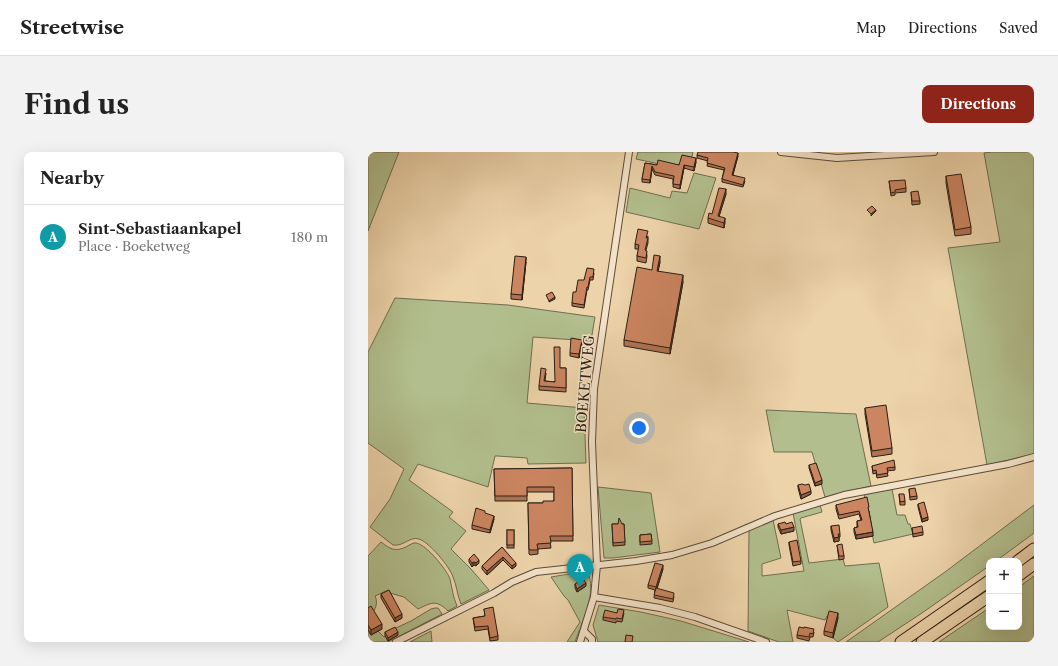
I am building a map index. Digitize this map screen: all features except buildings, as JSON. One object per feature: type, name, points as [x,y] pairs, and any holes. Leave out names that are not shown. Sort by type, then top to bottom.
[{"type":"highway","points":[[1022,558],[1034,549]]},
{"type":"highway","points":[[1022,573],[1034,564]]},
{"type":"highway","points":[[901,642],[986,583]]},
{"type":"highway","points":[[922,642],[986,598]]},
{"type":"street","name":"BOEKETWEG","points":[[580,642],[594,597],[597,565],[592,442],[594,389],[629,152]]},
{"type":"street","points":[[781,152],[837,158],[934,152]]},
{"type":"street","points":[[396,642],[512,582],[536,572],[643,560],[672,555],[712,543],[775,516],[844,495],[1008,464],[1034,457]]},
{"type":"street","points":[[594,597],[660,608],[766,642]]},
{"type":"street","points":[[584,632],[592,640],[592,642]]},
{"type":"green space","points":[[368,152],[399,152],[368,231]]},
{"type":"green space","points":[[638,152],[693,152],[690,165],[683,169],[636,159]]},
{"type":"green space","points":[[1034,152],[1034,454],[987,465],[948,248],[1000,242],[984,153]]},
{"type":"green space","points":[[694,173],[716,178],[699,229],[626,212],[630,188],[670,198],[672,191],[687,193]]},
{"type":"green space","points":[[395,298],[508,305],[595,317],[591,341],[533,337],[527,403],[584,408],[586,463],[528,464],[527,458],[495,456],[488,487],[418,464],[409,480],[453,512],[449,517],[466,531],[451,549],[489,590],[461,604],[454,580],[448,567],[439,555],[428,545],[416,538],[393,545],[370,527],[390,499],[404,469],[368,443],[368,352]]},
{"type":"green space","points":[[766,410],[856,414],[871,486],[825,497],[812,452],[774,452]]},
{"type":"green space","points":[[598,487],[651,493],[660,552],[604,558]]},
{"type":"green space","points":[[892,489],[897,515],[905,515],[913,534],[874,543],[864,494]]},
{"type":"green space","points":[[820,505],[822,512],[800,519],[809,563],[843,559],[845,566],[879,563],[888,607],[838,642],[832,637],[836,619],[827,616],[825,620],[787,610],[793,642],[779,642],[748,631],[749,530],[773,520],[781,558],[762,564],[762,576],[804,571],[793,513]]},
{"type":"green space","points":[[1034,505],[1034,533],[1000,558],[986,558],[986,568],[878,642],[846,642],[945,572]]},
{"type":"green space","points":[[381,542],[390,548],[396,549],[402,549],[414,543],[429,551],[448,575],[457,606],[448,611],[444,607],[433,603],[418,609],[404,597],[390,593],[388,590],[375,596],[376,605],[373,612],[378,631],[384,637],[393,632],[396,628],[431,609],[438,608],[442,614],[388,642],[368,642],[368,556]]},
{"type":"green space","points":[[587,571],[591,588],[588,606],[575,642],[567,642],[580,622],[568,600],[551,577]]},
{"type":"green space","points":[[1034,576],[1034,642],[939,642],[986,610],[986,630],[1022,630],[1022,585]]},
{"type":"green space","points":[[599,605],[681,621],[749,642],[598,642],[593,625]]},
{"type":"green space","points":[[431,631],[432,642],[410,642]]},
{"type":"place","name":"Sint-Sebastiaankapel","points":[[580,587]]}]
